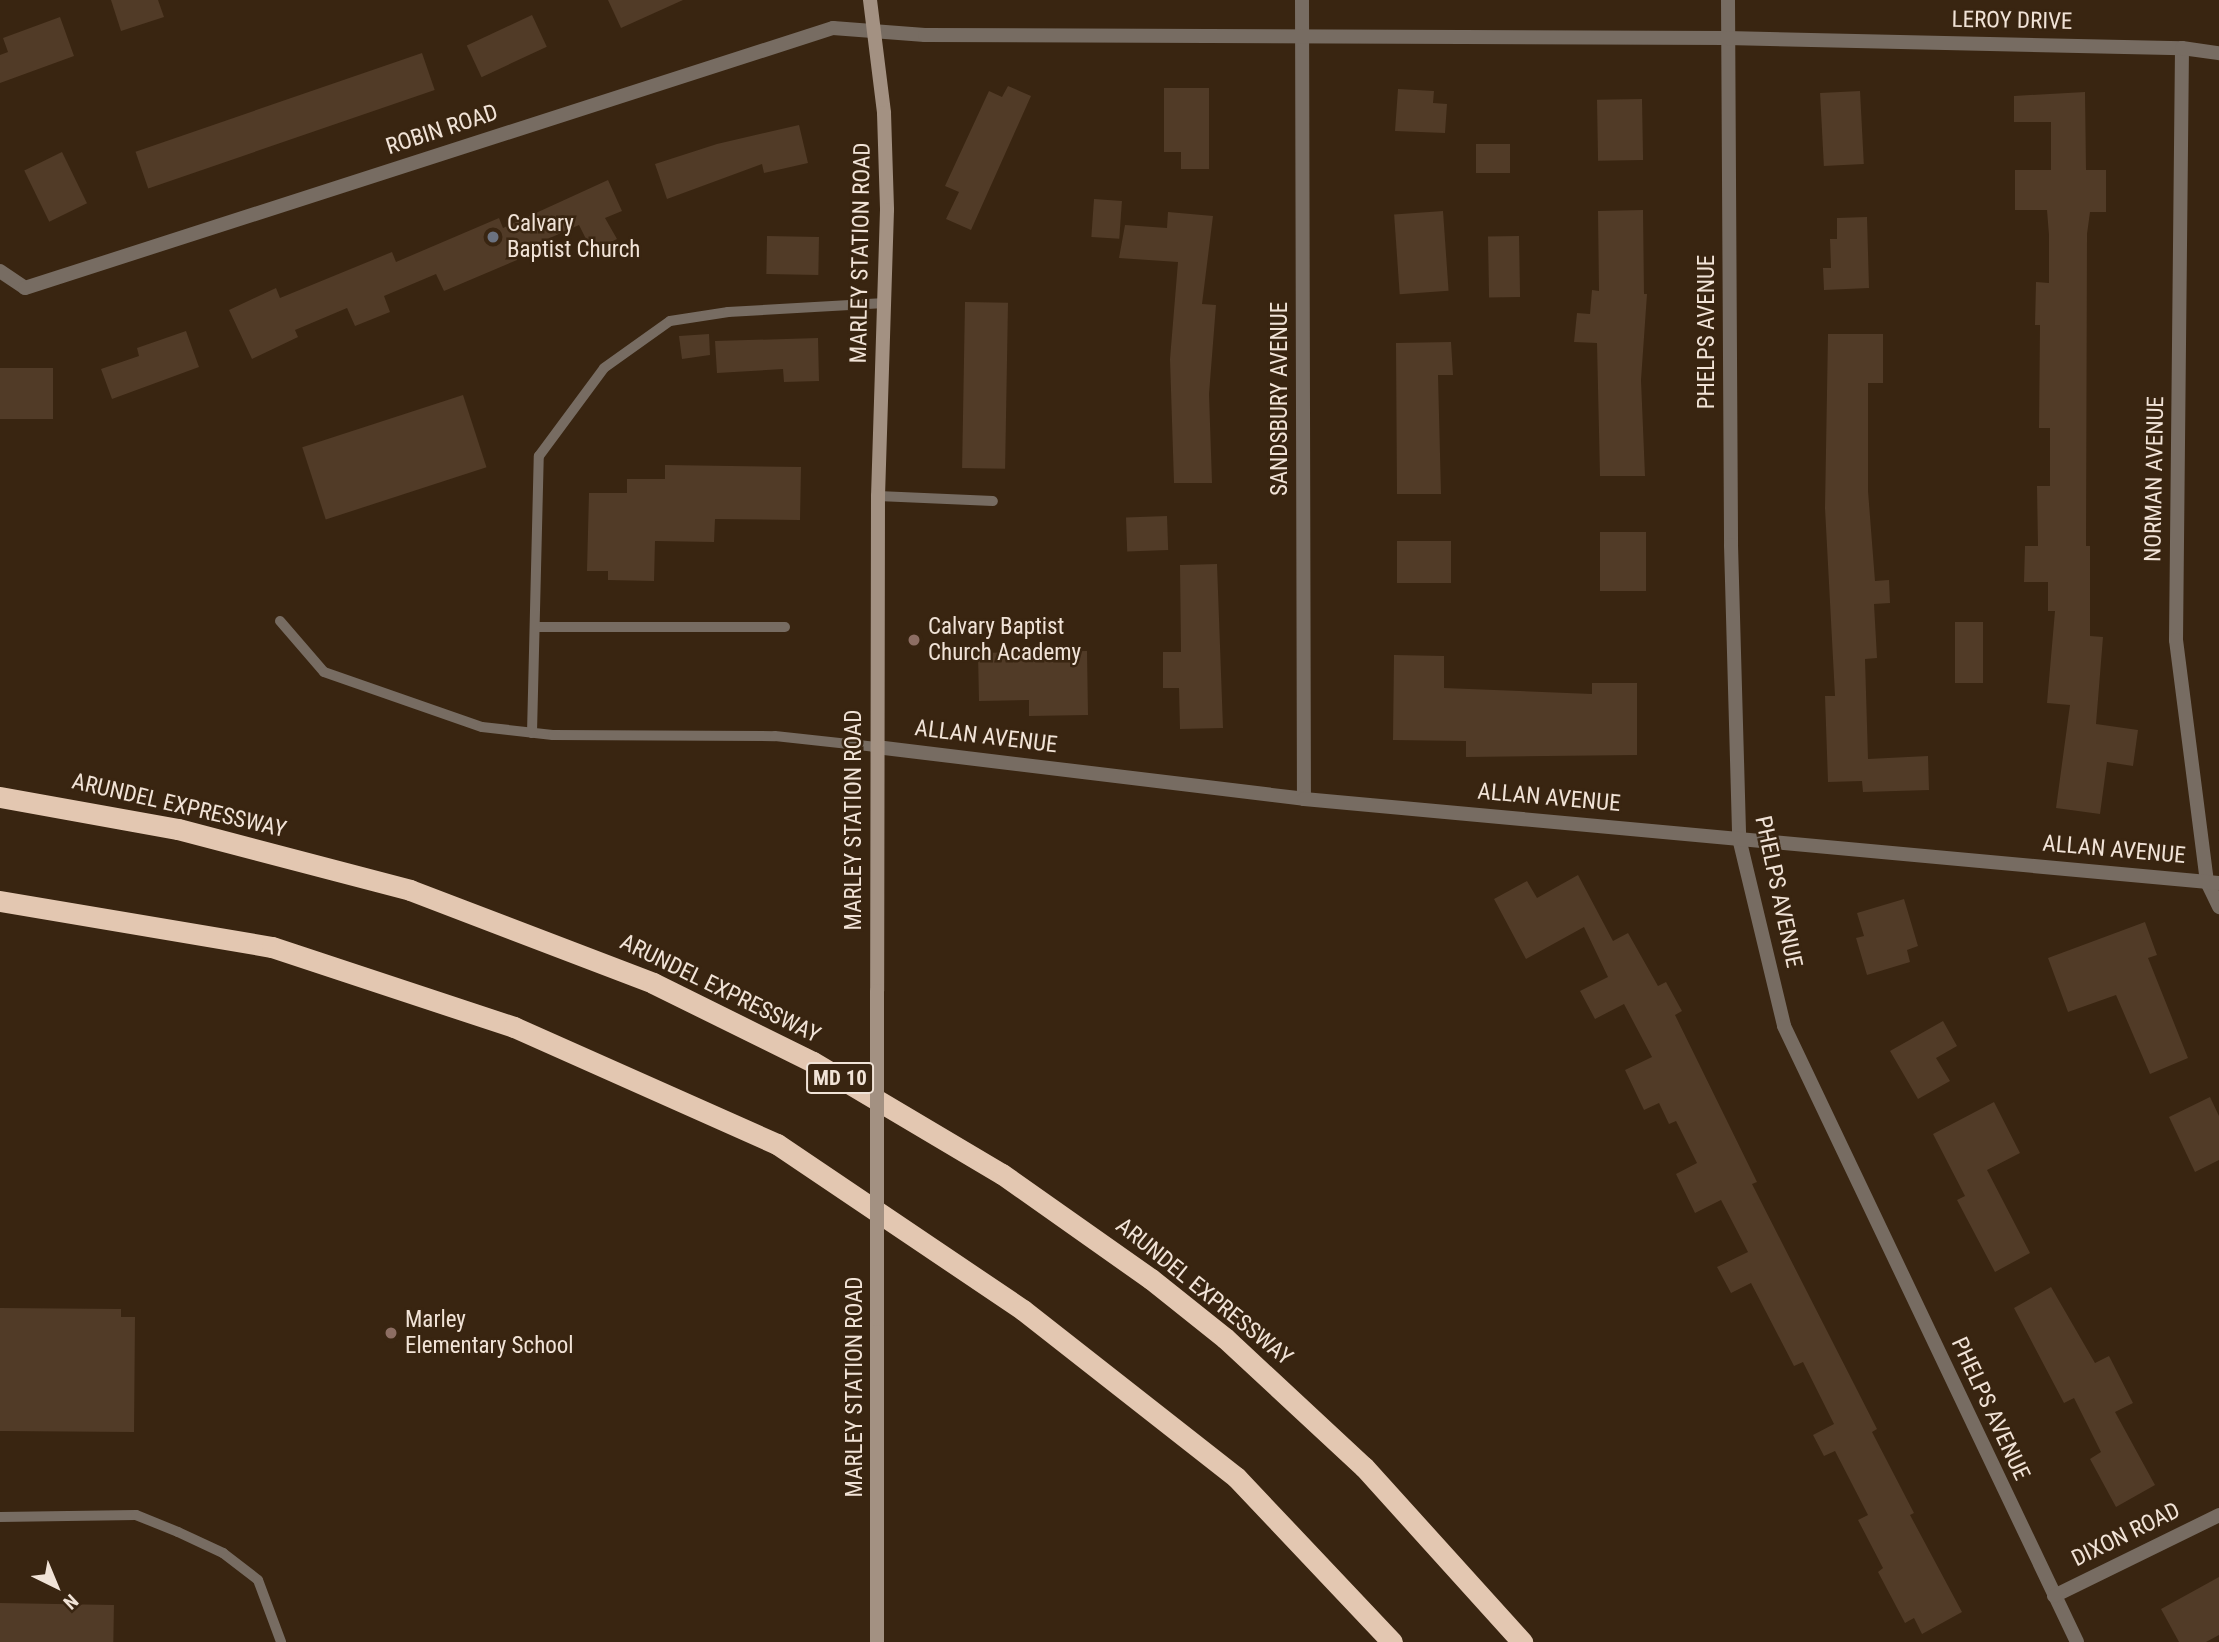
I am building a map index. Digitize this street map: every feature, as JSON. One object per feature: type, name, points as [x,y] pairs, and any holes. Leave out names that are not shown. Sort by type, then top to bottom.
[{"type":"highway","name":"ARUNDEL EXPRESSWAY","points":[[0,797],[178,829],[410,890],[653,983],[813,1062],[1002,1174],[1151,1279],[1225,1338],[1364,1467],[1522,1642]]},
{"type":"highway","points":[[0,901],[272,947],[514,1027],[777,1144],[1023,1310],[1236,1477],[1392,1642]]},
{"type":"main road","name":"MARLEY STATION ROAD","points":[[870,0],[887,159],[878,496],[876,747],[877,1642]]},
{"type":"street","name":"SANDSBURY AVENUE","points":[[1302,0],[1304,799]]},
{"type":"street","name":"PHELPS AVENUE","points":[[1728,0],[1731,545],[1740,838],[1784,1026],[2077,1642]]},
{"type":"street","name":"ROBIN ROAD","points":[[0,271],[25,288],[832,28],[875,32]]},
{"type":"street","name":"LEROY DRIVE","points":[[875,32],[1727,38],[2182,48],[2219,53]]},
{"type":"street","name":"NORMAN AVENUE","points":[[2182,48],[2176,640],[2219,907]]},
{"type":"street","name":"ALLAN AVENUE","points":[[876,747],[1304,799],[2213,882]]},
{"type":"street","name":"DIXON ROAD","points":[[2054,1596],[2219,1516]]},
{"type":"lane","points":[[533,733],[539,456],[604,368],[670,321],[727,312],[885,303]]},
{"type":"lane","points":[[878,496],[993,500]]},
{"type":"lane","points":[[280,621],[324,672],[482,727],[533,733],[775,736],[876,747]]},
{"type":"lane","points":[[535,627],[785,627]]},
{"type":"lane","points":[[0,1517],[136,1515],[178,1532],[223,1553],[258,1580],[281,1642]]},
{"type":"building","points":[[111,0],[158,0],[164,17],[121,31]]},
{"type":"building","points":[[608,0],[683,0],[621,28]]},
{"type":"building","points":[[532,15],[547,47],[482,77],[467,45]]},
{"type":"building","points":[[60,17],[74,56],[0,83],[0,55],[8,52],[3,38]]},
{"type":"building","points":[[422,53],[435,90],[148,189],[136,152]]},
{"type":"building","points":[[1008,86],[1031,96],[971,230],[946,219],[959,192],[945,186],[989,91],[1002,97]]},
{"type":"building","points":[[1164,88],[1209,88],[1209,169],[1181,169],[1181,152],[1164,152]]},
{"type":"building","points":[[1398,89],[1434,91],[1433,103],[1447,104],[1445,133],[1395,131]]},
{"type":"building","points":[[1860,91],[1864,164],[1824,166],[1820,93]]},
{"type":"building","points":[[2085,92],[2086,170],[2106,170],[2106,212],[2090,212],[2087,234],[2086,546],[2090,546],[2090,636],[2103,637],[2096,724],[2138,730],[2133,766],[2107,762],[2100,814],[2056,808],[2070,705],[2047,703],[2055,611],[2048,611],[2048,582],[2024,582],[2025,546],[2038,546],[2037,486],[2050,486],[2050,428],[2039,428],[2040,325],[2035,325],[2036,282],[2049,283],[2049,235],[2047,210],[2015,210],[2015,170],[2051,170],[2051,122],[2014,122],[2014,96]]},
{"type":"building","points":[[1642,99],[1643,160],[1598,161],[1597,100]]},
{"type":"building","points":[[799,125],[808,163],[764,173],[762,164],[667,199],[655,164],[717,144]]},
{"type":"building","points":[[1476,144],[1510,144],[1510,173],[1476,173]]},
{"type":"building","points":[[62,152],[87,203],[49,222],[24,170]]},
{"type":"building","points":[[608,180],[622,211],[605,218],[617,239],[592,251],[579,225],[514,254],[517,260],[444,291],[436,274],[384,296],[390,312],[355,326],[347,308],[295,330],[298,337],[252,359],[229,310],[276,288],[280,298],[392,252],[396,262],[499,218],[503,228]]},
{"type":"building","points":[[1094,199],[1122,201],[1119,239],[1091,237]]},
{"type":"building","points":[[1643,210],[1644,294],[1647,294],[1641,380],[1645,476],[1600,476],[1597,343],[1574,342],[1577,313],[1590,314],[1592,290],[1599,291],[1598,211]]},
{"type":"building","points":[[1443,211],[1449,291],[1400,294],[1394,214]]},
{"type":"building","points":[[1168,212],[1213,216],[1202,304],[1216,305],[1209,394],[1212,483],[1174,483],[1170,359],[1178,262],[1119,258],[1125,225],[1167,228]]},
{"type":"building","points":[[1867,217],[1869,288],[1824,290],[1823,268],[1831,268],[1830,239],[1837,239],[1837,218]]},
{"type":"building","points":[[767,236],[819,237],[818,275],[766,274]]},
{"type":"building","points":[[1519,236],[1520,297],[1489,298],[1488,237]]},
{"type":"building","points":[[965,302],[1008,303],[1005,469],[962,468]]},
{"type":"building","points":[[186,331],[199,367],[112,399],[101,369],[139,356],[137,348]]},
{"type":"building","points":[[709,334],[710,355],[682,359],[679,336]]},
{"type":"building","points":[[1828,334],[1883,334],[1883,383],[1868,383],[1868,491],[1875,581],[1889,580],[1890,603],[1874,604],[1877,658],[1865,659],[1868,759],[1928,756],[1929,790],[1863,792],[1862,781],[1828,782],[1825,696],[1835,696],[1825,508]]},
{"type":"building","points":[[818,338],[819,381],[784,382],[783,369],[717,373],[715,341]]},
{"type":"building","points":[[1451,342],[1453,375],[1438,375],[1441,494],[1397,494],[1396,343]]},
{"type":"building","points":[[0,368],[53,368],[53,419],[0,419]]},
{"type":"building","points":[[463,395],[486,467],[326,520],[302,447]]},
{"type":"building","points":[[665,465],[801,467],[800,520],[715,519],[714,542],[655,541],[654,581],[608,580],[608,571],[587,571],[589,493],[627,493],[627,479],[665,479]]},
{"type":"building","points":[[1167,516],[1168,550],[1127,551],[1126,517]]},
{"type":"building","points":[[1600,532],[1646,532],[1646,591],[1600,591]]},
{"type":"building","points":[[1397,541],[1451,541],[1451,583],[1397,583]]},
{"type":"building","points":[[1217,564],[1223,728],[1180,729],[1179,688],[1163,688],[1163,652],[1181,652],[1180,565]]},
{"type":"building","points":[[1955,622],[1983,622],[1983,683],[1955,683]]},
{"type":"building","points":[[1087,651],[1088,715],[1029,716],[1029,700],[979,701],[978,653]]},
{"type":"building","points":[[1394,655],[1444,656],[1444,688],[1592,694],[1592,683],[1637,683],[1637,755],[1466,757],[1466,741],[1393,740]]},
{"type":"building","points":[[1578,875],[1613,941],[1628,933],[1658,986],[1666,982],[1682,1011],[1675,1015],[1757,1182],[1752,1184],[1877,1429],[1872,1432],[1914,1513],[1910,1515],[1962,1612],[1922,1634],[1914,1618],[1905,1623],[1878,1572],[1883,1568],[1858,1520],[1868,1515],[1835,1451],[1824,1456],[1813,1435],[1834,1424],[1803,1362],[1794,1366],[1751,1283],[1731,1293],[1717,1267],[1748,1252],[1721,1200],[1695,1213],[1676,1174],[1697,1163],[1676,1121],[1669,1124],[1659,1103],[1644,1110],[1625,1070],[1652,1057],[1624,1004],[1595,1019],[1580,991],[1608,977],[1584,927],[1526,959],[1494,899],[1527,881],[1537,898]]},
{"type":"building","points":[[1904,899],[1918,946],[1907,950],[1910,962],[1867,975],[1856,938],[1864,936],[1857,913]]},
{"type":"building","points":[[2145,922],[2157,955],[2148,958],[2188,1058],[2150,1074],[2116,995],[2068,1012],[2048,958]]},
{"type":"building","points":[[1943,1021],[1957,1046],[1936,1058],[1950,1081],[1918,1099],[1890,1051]]},
{"type":"building","points":[[2210,1097],[2219,1116],[2219,1160],[2195,1172],[2169,1117]]},
{"type":"building","points":[[1994,1102],[2020,1153],[1987,1170],[2030,1253],[1995,1272],[1957,1200],[1965,1196],[1933,1134]]},
{"type":"building","points":[[2051,1287],[2095,1363],[2109,1356],[2133,1403],[2115,1412],[2155,1485],[2116,1507],[2090,1459],[2101,1452],[2074,1398],[2064,1403],[2014,1308]]},
{"type":"building","points":[[0,1308],[121,1309],[121,1317],[135,1317],[134,1432],[0,1431]]},
{"type":"building","points":[[2219,1577],[2219,1635],[2206,1642],[2179,1642],[2161,1609]]},
{"type":"building","points":[[0,1603],[114,1605],[113,1642],[0,1642]]},
{"type":"place","name":"Calvary Baptist Church","points":[[493,237]]},
{"type":"place","name":"Calvary Baptist Church Academy","points":[[914,640]]},
{"type":"place","name":"Marley Elementary School","points":[[391,1333]]}]
